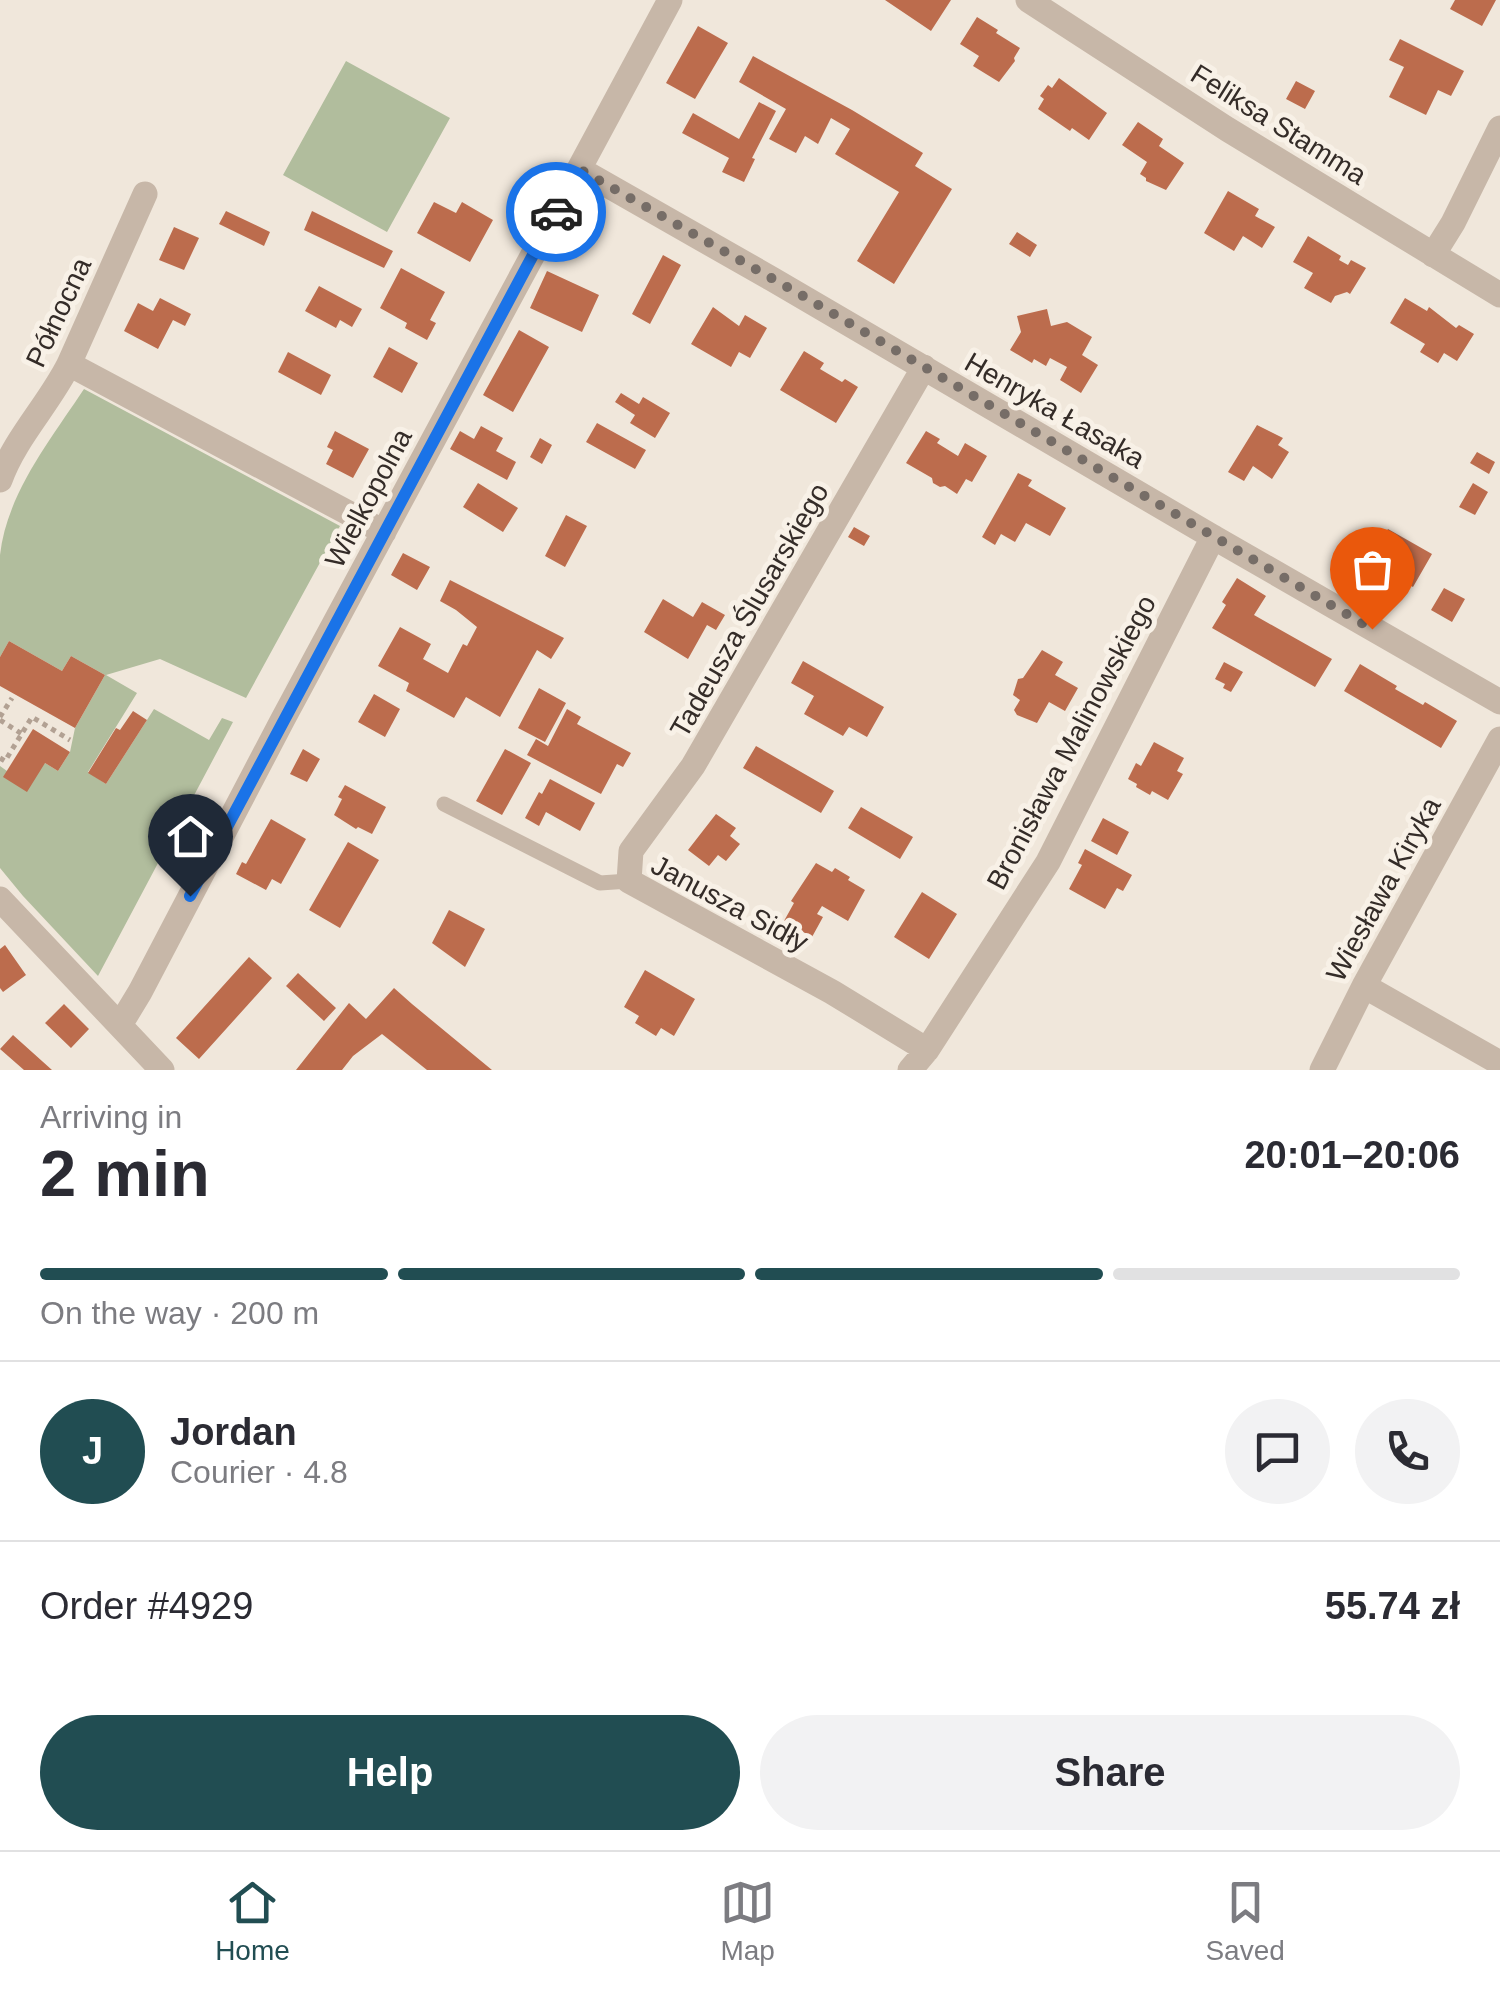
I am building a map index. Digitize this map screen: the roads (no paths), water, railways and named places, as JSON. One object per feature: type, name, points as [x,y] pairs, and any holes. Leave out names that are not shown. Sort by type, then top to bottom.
[{"type":"street","name":"Wielkopolna","points":[[120,1025],[670,0]]},
{"type":"street","name":"Feliksa Stamma","points":[[1028,0],[1227,130],[1500,295]]},
{"type":"street","points":[[1434,255],[1500,128]]},
{"type":"street","name":"Henryka Łasaka","points":[[579,169],[1500,702]]},
{"type":"street","name":"Północna","points":[[0,480],[7,444],[61,380],[146,194]]},
{"type":"street","points":[[69,364],[384,532]]},
{"type":"street","name":"Tadeusza Ślusarskiego","points":[[629,881],[631,851],[694,766],[924,367]]},
{"type":"street","name":"Bronisława Malinowskiego","points":[[910,1070],[1048,862],[1213,538]]},
{"type":"street","name":"Wiesława Kiryka","points":[[1322,1070],[1500,739]]},
{"type":"street","name":"Janusza Sidły","points":[[629,881],[832,992],[926,1050]]},
{"type":"street","points":[[0,898],[162,1070]]},
{"type":"street","points":[[1364,986],[1500,1062]]},
{"type":"lane","name":"Janusza Sidły","points":[[444,804],[600,884],[629,881]]}]
